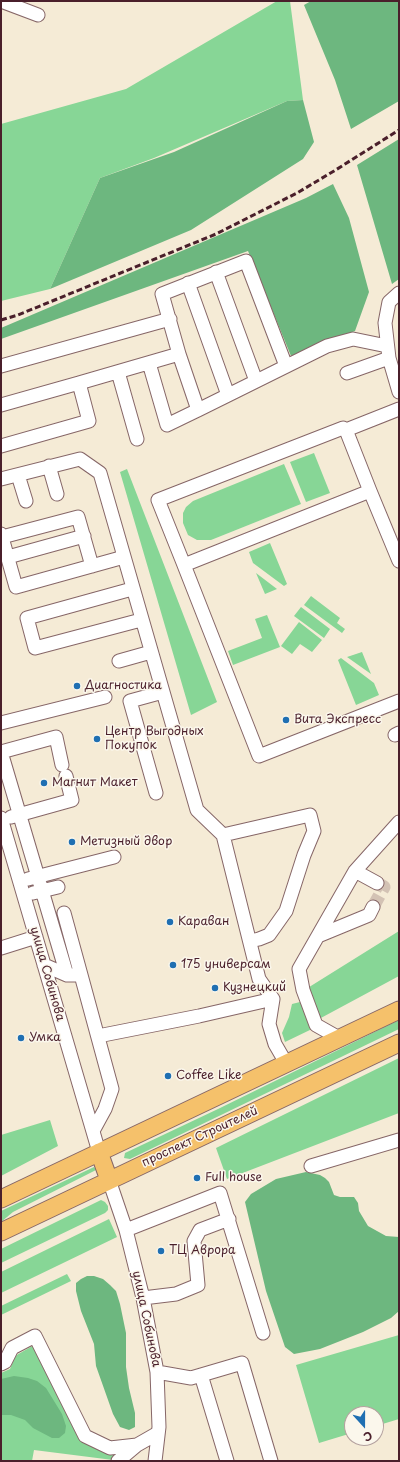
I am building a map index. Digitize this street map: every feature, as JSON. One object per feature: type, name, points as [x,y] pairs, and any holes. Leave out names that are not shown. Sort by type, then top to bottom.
[{"type":"main road","points":[[1,1199],[399,1010]]},
{"type":"main road","name":"проспект Строителей","points":[[1,1232],[399,1043]]},
{"type":"main road","points":[[99,1152],[109,1180]]},
{"type":"street","points":[[5,3],[38,15]]},
{"type":"street","points":[[198,410],[179,354],[162,294],[246,260],[286,366]]},
{"type":"street","points":[[216,272],[256,381]]},
{"type":"street","points":[[188,283],[228,395]]},
{"type":"street","points":[[399,293],[389,302],[385,323],[388,352],[399,392]]},
{"type":"street","points":[[1,366],[170,319]]},
{"type":"street","points":[[149,363],[167,425],[327,346],[353,339],[388,352]]},
{"type":"street","points":[[347,373],[388,352]]},
{"type":"street","points":[[1,405],[179,354]]},
{"type":"street","points":[[118,372],[137,439]]},
{"type":"street","points":[[1,446],[89,421],[79,383]]},
{"type":"street","points":[[346,430],[399,409]]},
{"type":"street","points":[[399,561],[346,430],[342,427],[158,500],[259,756],[399,701]]},
{"type":"street","points":[[1,479],[80,459],[100,473],[132,589],[197,810],[223,835],[259,980],[273,999],[270,1024],[275,1044],[286,1063]]},
{"type":"street","points":[[49,466],[57,494]]},
{"type":"street","points":[[18,475],[26,502]]},
{"type":"street","points":[[184,565],[370,491]]},
{"type":"street","points":[[92,566],[78,517],[1,535],[16,587],[92,566],[124,557]]},
{"type":"street","points":[[8,557],[84,536]]},
{"type":"street","points":[[132,589],[27,618],[35,648],[142,620]]},
{"type":"street","points":[[119,661],[151,652]]},
{"type":"street","points":[[156,793],[130,701],[163,692]]},
{"type":"street","points":[[1,723],[105,697]]},
{"type":"street","points":[[1,819],[19,815],[72,800],[56,737],[1,752],[19,815],[41,890],[67,975]]},
{"type":"street","points":[[223,835],[310,815],[314,832],[301,862],[286,911],[269,935],[250,941]]},
{"type":"street","name":"улица Собинова","points":[[1,819],[99,1152]]},
{"type":"street","points":[[339,1038],[316,1025],[303,990],[299,969],[355,871],[399,822]]},
{"type":"street","points":[[20,882],[37,876],[114,857]]},
{"type":"street","points":[[355,871],[377,883]]},
{"type":"street","points":[[24,896],[41,890],[58,887]]},
{"type":"street","points":[[318,936],[369,915],[373,906]]},
{"type":"street","points":[[64,913],[112,1089],[105,1109],[93,1131]]},
{"type":"street","points":[[1,948],[36,937]]},
{"type":"street","points":[[44,965],[67,975],[81,975]]},
{"type":"street","points":[[98,1036],[199,1016],[273,999]]},
{"type":"street","points":[[311,1166],[399,1140]]},
{"type":"street","name":"улица Собинова","points":[[109,1180],[126,1230],[143,1298],[157,1372],[158,1433],[155,1461]]},
{"type":"street","points":[[126,1230],[183,1206],[220,1193],[263,1333]]},
{"type":"street","points":[[143,1298],[176,1294],[198,1285],[194,1241],[200,1230],[229,1219]]},
{"type":"street","points":[[1,1364],[5,1362],[12,1348],[36,1336],[85,1436],[110,1448],[136,1445]]},
{"type":"street","points":[[157,1372],[191,1378],[242,1363],[271,1461]]},
{"type":"street","points":[[201,1375],[227,1461]]},
{"type":"street","points":[[118,1461],[136,1445],[158,1433]]},
{"type":"green space","points":[[277,1],[290,1],[303,100],[287,101],[154,158],[100,178],[50,289],[1,301],[1,124],[126,89]]},
{"type":"green space","points":[[311,1],[399,1],[399,101],[351,129],[335,80],[304,5]]},
{"type":"green space","points":[[303,100],[314,142],[303,159],[191,230],[50,289],[100,178],[174,152],[287,101]]},
{"type":"green space","points":[[399,139],[399,279],[392,284],[357,165]]},
{"type":"green space","points":[[333,184],[349,218],[369,292],[355,331],[291,356],[248,251],[1,339],[1,328],[306,198]]},
{"type":"green space","points":[[314,453],[330,493],[306,502],[290,462]]},
{"type":"green space","points":[[284,464],[301,504],[211,540],[197,540],[188,535],[183,523],[183,513],[186,507],[193,501]]},
{"type":"green space","points":[[127,469],[217,702],[191,715],[120,472]]},
{"type":"green space","points":[[270,543],[287,584],[284,586],[253,563],[249,552]]},
{"type":"green space","points":[[256,573],[277,589],[265,594]]},
{"type":"green space","points":[[311,596],[340,618],[337,623],[345,629],[342,633],[304,605]]},
{"type":"green space","points":[[301,607],[330,629],[324,638],[294,616]]},
{"type":"green space","points":[[267,615],[280,647],[233,665],[228,651],[262,638],[255,619]]},
{"type":"green space","points":[[299,622],[322,640],[312,652],[300,644],[292,654],[281,646]]},
{"type":"green space","points":[[362,652],[371,674],[347,657]]},
{"type":"green space","points":[[341,658],[374,683],[379,695],[356,705],[338,660]]},
{"type":"green space","points":[[399,931],[399,976],[319,1019],[306,989]]},
{"type":"green space","points":[[304,1001],[312,1029],[285,1042],[282,1033],[289,1017],[292,1004]]},
{"type":"green space","points":[[399,1020],[399,1029],[130,1159],[124,1158],[125,1153]]},
{"type":"green space","points":[[399,1058],[399,1113],[227,1179],[216,1148]]},
{"type":"green space","points":[[50,1120],[58,1146],[1,1176],[1,1135]]},
{"type":"green space","points":[[94,1167],[96,1170],[13,1212],[1,1222],[1,1211]]},
{"type":"green space","points":[[306,1172],[320,1175],[325,1178],[329,1182],[334,1195],[340,1197],[354,1197],[358,1203],[359,1211],[368,1226],[386,1236],[399,1237],[399,1311],[391,1318],[363,1332],[320,1349],[294,1354],[285,1347],[266,1291],[245,1202],[251,1194],[276,1179]]},
{"type":"green space","points":[[101,1200],[108,1206],[108,1210],[105,1213],[1,1263],[1,1249]]},
{"type":"green space","points":[[109,1219],[117,1237],[1,1293],[1,1272]]},
{"type":"green space","points":[[67,1274],[71,1281],[1,1315],[1,1306]]},
{"type":"green space","points":[[87,1276],[94,1276],[103,1279],[116,1291],[120,1304],[126,1333],[126,1367],[135,1413],[135,1427],[129,1430],[120,1427],[113,1414],[96,1366],[94,1344],[81,1311],[76,1291],[76,1283]]},
{"type":"green space","points":[[399,1335],[399,1419],[384,1424],[384,1406],[344,1406],[344,1435],[319,1443],[296,1365]]},
{"type":"green space","points":[[34,1345],[82,1439],[115,1453],[113,1460],[34,1450],[32,1461],[1,1461],[1,1373],[10,1369],[15,1356]]},
{"type":"green space","points":[[14,1376],[37,1381],[46,1388],[62,1414],[66,1426],[65,1433],[59,1438],[52,1438],[33,1428],[25,1420],[11,1415],[1,1415],[1,1379]]},
{"type":"tunnel","points":[[373,907],[384,887],[377,883]]},
{"type":"railway","points":[[1,320],[18,315],[216,234],[297,193],[399,130]]},
{"type":"place","name":"Диагностика","points":[[77,686]]},
{"type":"place","name":"Вита Экспресс","points":[[286,720]]},
{"type":"place","name":"Центр Выгодных Покупок","points":[[97,739]]},
{"type":"place","name":"Магнит Макет","points":[[44,783]]},
{"type":"place","name":"Метизный двор","points":[[72,842]]},
{"type":"place","name":"Караван","points":[[170,922]]},
{"type":"place","name":"175 универсам","points":[[173,965]]},
{"type":"place","name":"Кузнецкий","points":[[215,988]]},
{"type":"place","name":"Умка","points":[[21,1038]]},
{"type":"place","name":"Coffee Like","points":[[168,1076]]},
{"type":"place","name":"Full house","points":[[197,1178]]},
{"type":"place","name":"ТЦ Аврора","points":[[161,1251]]}]
